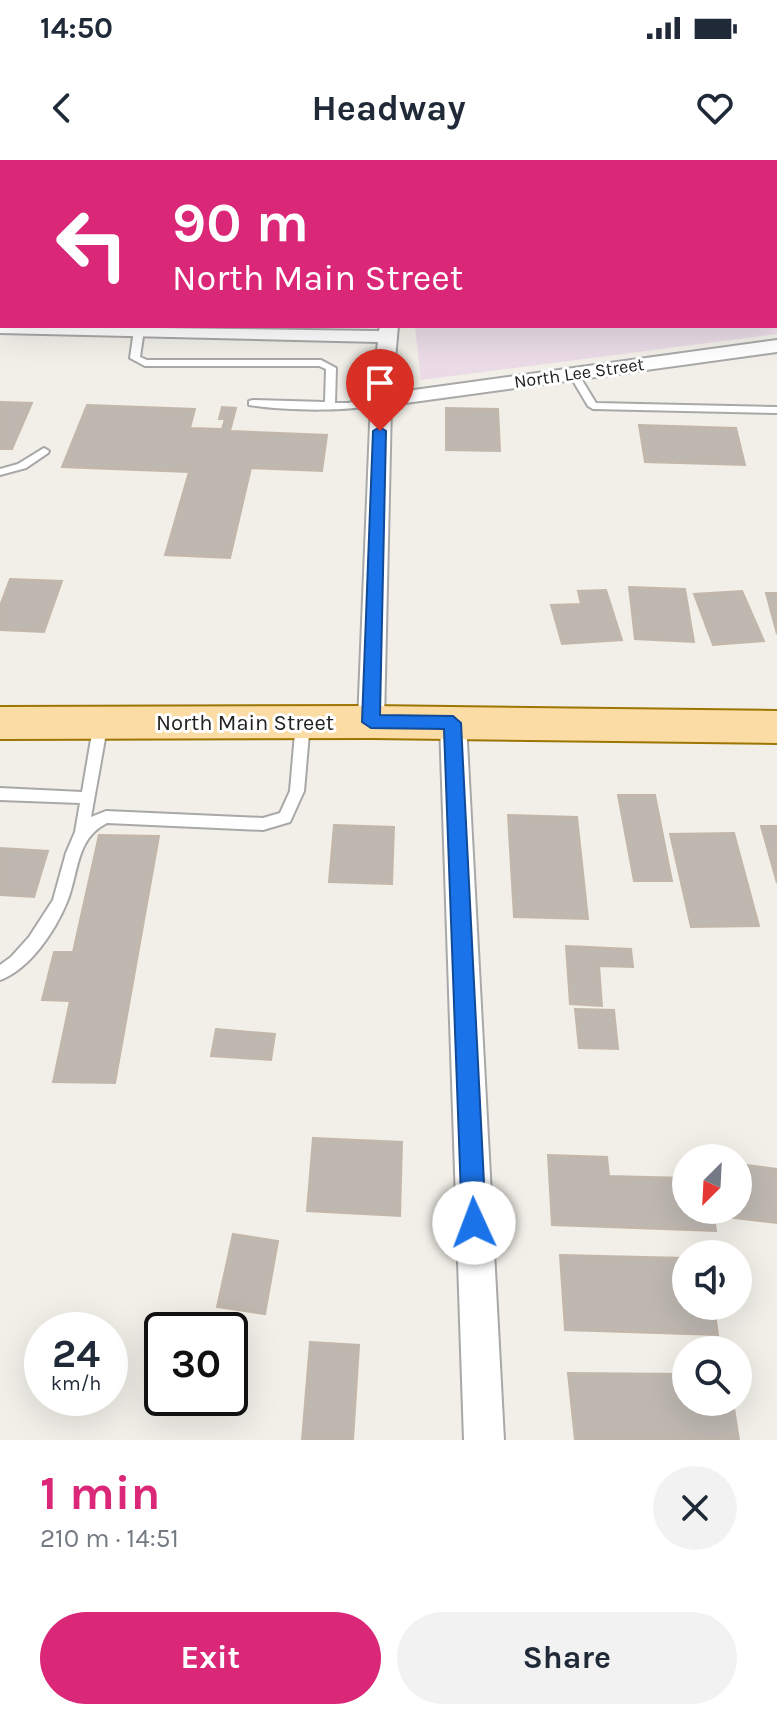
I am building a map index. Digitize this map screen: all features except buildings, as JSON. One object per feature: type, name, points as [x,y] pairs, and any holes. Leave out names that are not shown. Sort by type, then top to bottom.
[{"type":"main road","name":"North Main Street","points":[[0,723],[371,722],[777,727]]},
{"type":"street","points":[[46,328],[389,331],[381,400],[371,722]]},
{"type":"street","name":"North Lee Street","points":[[381,400],[777,346]]},
{"type":"street","points":[[453,723],[484,1440]]},
{"type":"lane","points":[[139,330],[135,358],[145,363],[321,363],[331,368],[330,405]]},
{"type":"lane","points":[[574,374],[593,406],[777,410]]},
{"type":"lane","points":[[253,403],[348,406],[381,400]]},
{"type":"lane","points":[[0,472],[22,466],[44,451]]},
{"type":"lane","points":[[0,973],[25,953],[59,904],[82,831],[101,722]]},
{"type":"lane","points":[[82,831],[106,817],[263,824],[285,818],[297,791],[303,722]]},
{"type":"lane","points":[[0,794],[88,798]]},
{"type":"shaded area","points":[[415,328],[777,328],[777,334],[421,380]]},
{"type":"route","points":[[380,431],[371,722],[453,723],[474,1223]]}]
